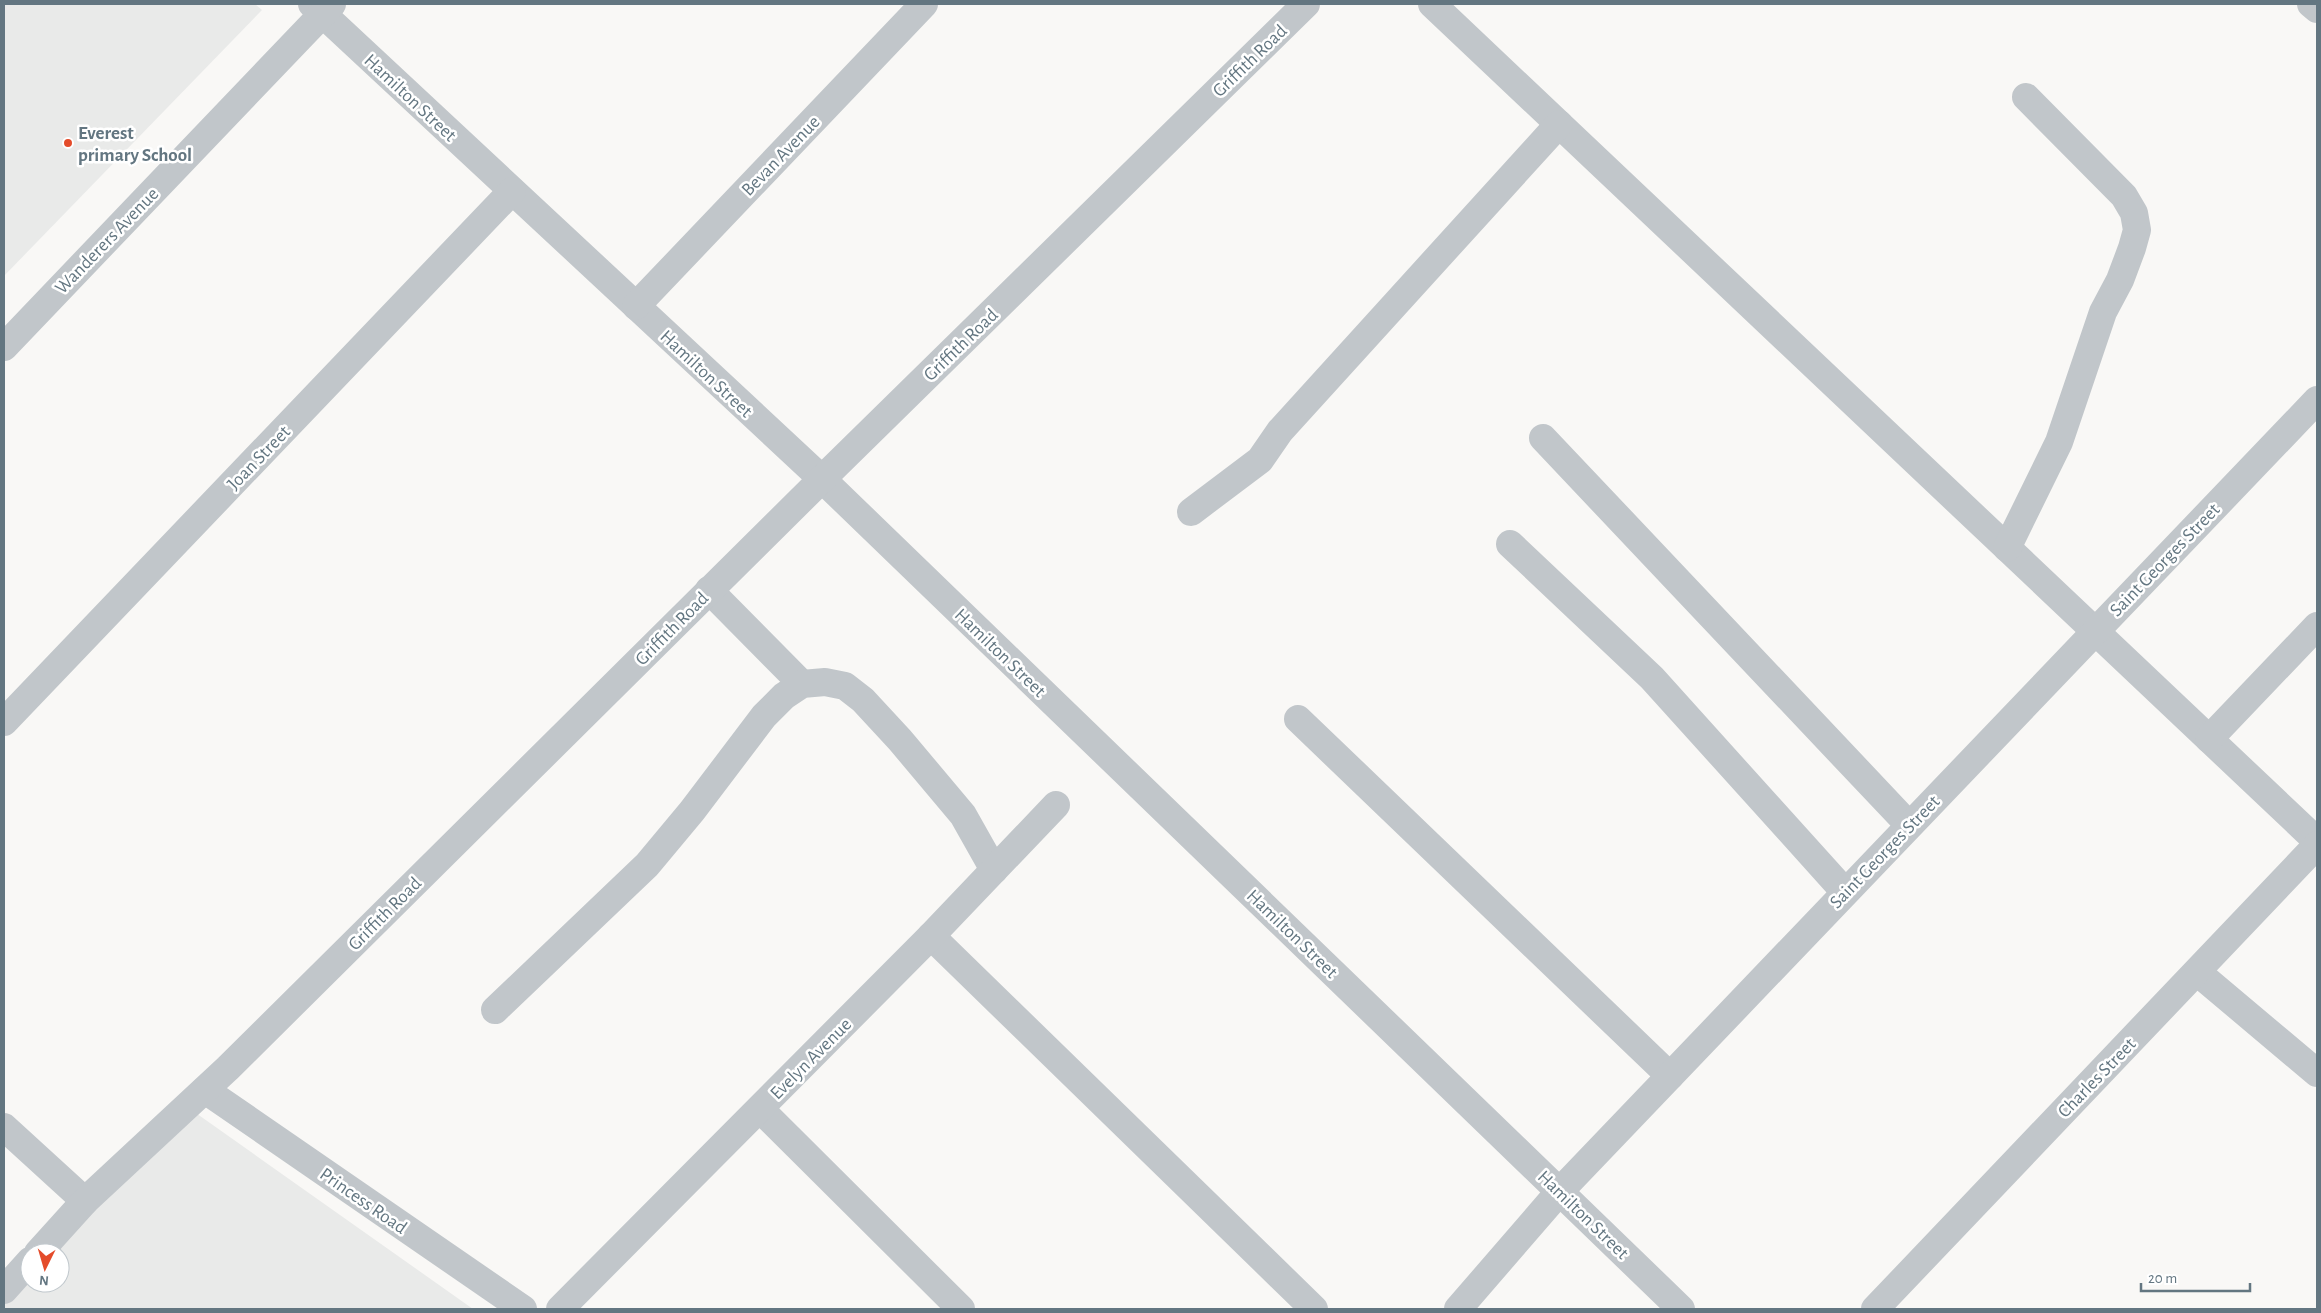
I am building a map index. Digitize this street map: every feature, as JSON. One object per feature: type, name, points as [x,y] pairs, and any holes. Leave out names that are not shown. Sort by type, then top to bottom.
[{"type":"street","name":"Bevan Avenue","points":[[636,306],[924,4]]},
{"type":"street","name":"Griffith Road","points":[[47,1243],[85,1201],[205,1090],[709,590],[1306,4]]},
{"type":"street","points":[[1432,4],[2317,841]]},
{"type":"street","points":[[2311,4],[2317,9]]},
{"type":"street","name":"Hamilton Street","points":[[322,7],[512,191],[822,479],[1681,1309]]},
{"type":"street","name":"Wanderers Avenue","points":[[4,347],[322,7]]},
{"type":"street","points":[[2007,548],[2059,442],[2083,366],[2103,312],[2129,256],[2136,230],[2134,213],[2124,196],[2026,97]]},
{"type":"street","points":[[1191,512],[1260,460],[1280,431],[1559,124]]},
{"type":"street","name":"Joan Street","points":[[4,722],[512,191]]},
{"type":"street","name":"Saint Georges Street","points":[[1458,1309],[1560,1191],[2317,400]]},
{"type":"street","points":[[1543,438],[1909,825]]},
{"type":"street","points":[[1510,544],[1652,678],[1845,892]]},
{"type":"street","points":[[709,590],[802,684]]},
{"type":"street","points":[[2209,739],[2317,626]]},
{"type":"street","points":[[495,1010],[647,864],[692,811],[764,716],[784,696],[802,684],[825,682],[844,686],[863,700],[900,740],[963,815],[994,870]]},
{"type":"street","points":[[1298,719],[1670,1076]]},
{"type":"street","name":"Evelyn Avenue","points":[[560,1309],[931,936],[1056,805]]},
{"type":"street","name":"Charles Street","points":[[1875,1309],[2317,845]]},
{"type":"street","points":[[931,936],[1314,1309]]},
{"type":"street","points":[[2197,972],[2317,1073]]},
{"type":"street","name":"Princess Road","points":[[205,1090],[523,1309]]},
{"type":"street","points":[[760,1109],[961,1309]]},
{"type":"street","points":[[4,1127],[85,1201]]},
{"type":"street","points":[[8,1309],[4,1290],[20,1273]]},
{"type":"shaded area","name":"Everest primary School","points":[[4,4],[255,4],[262,10],[4,276]]},
{"type":"shaded area","points":[[193,1111],[473,1309],[4,1309],[4,1274],[20,1260],[20,1293],[70,1293],[70,1243],[40,1243]]},
{"type":"place","name":"Everest primary School","points":[[68,143]]}]
